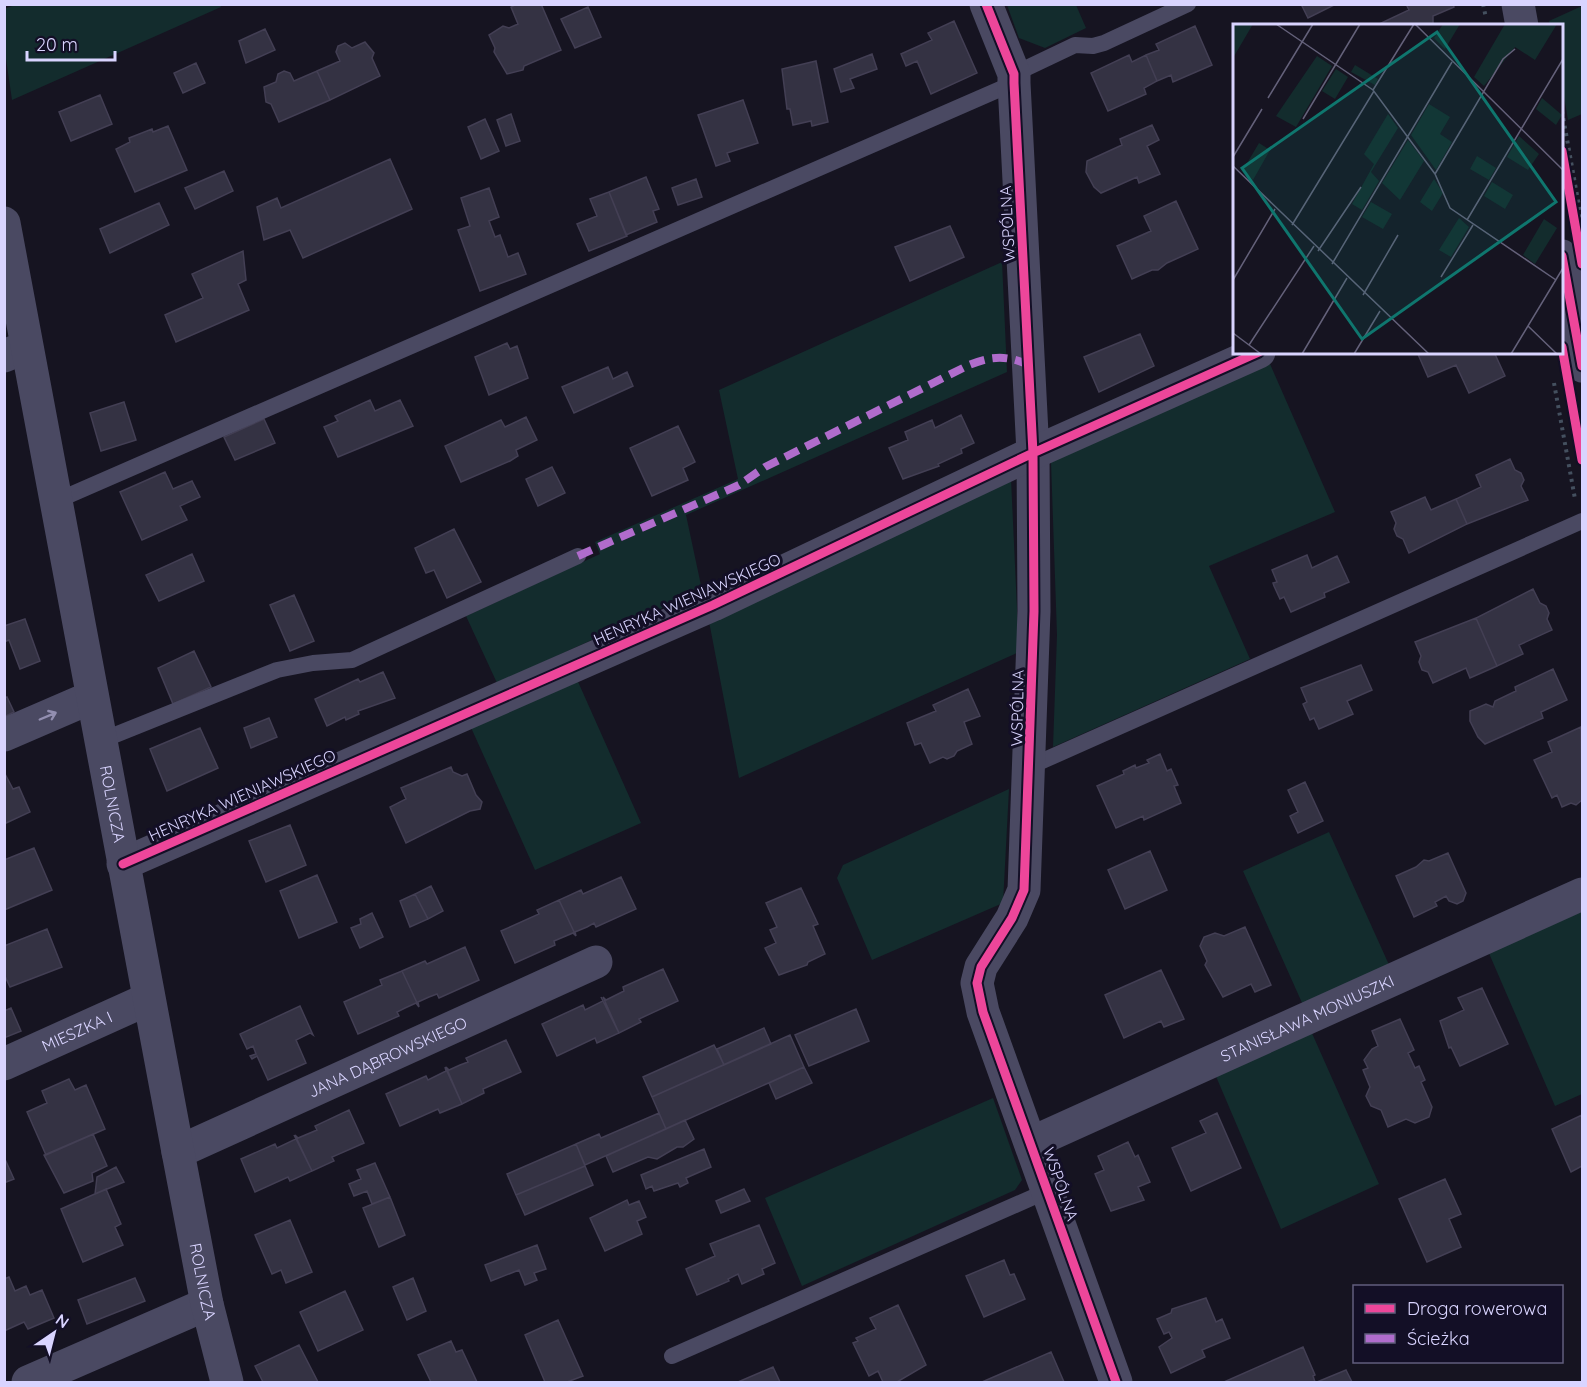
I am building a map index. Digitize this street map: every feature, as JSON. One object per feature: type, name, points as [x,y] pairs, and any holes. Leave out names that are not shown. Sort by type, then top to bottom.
[{"type":"street","name":"WSPÓLNA","points":[[986,4],[1014,78],[1033,453],[1034,611],[1031,766],[1024,890],[1012,918],[981,967],[978,983],[983,1012],[1116,1383]]},
{"type":"street","points":[[1518,4],[1522,24]]},
{"type":"street","name":"ROLNICZA","points":[[4,223],[15,351],[56,501],[207,1304],[227,1383]]},
{"type":"street","points":[[1568,371],[1573,236]]},
{"type":"street","name":"HENRYKA WIENIAWSKIEGO","points":[[123,864],[713,605],[1033,453],[1255,354]]},
{"type":"street","points":[[4,735],[92,697]]},
{"type":"street","name":"STANISŁAWA MONIUSZKI","points":[[1031,1143],[1582,894]]},
{"type":"street","name":"JANA DĄBROWSKIEGO","points":[[178,1152],[596,962]]},
{"type":"street","name":"MIESZKA I","points":[[4,1064],[148,999]]},
{"type":"street","points":[[28,1383],[207,1304]]},
{"type":"lane","points":[[56,501],[1014,78],[1075,45],[1092,46],[1104,43],[1188,4]]},
{"type":"lane","points":[[1031,766],[1581,522]]},
{"type":"lane","points":[[100,741],[277,670],[313,663],[352,660],[578,556]]},
{"type":"lane","points":[[672,1356],[1047,1191]]},
{"type":"path","points":[[1483,4],[1487,24]]},
{"type":"path","points":[[1563,122],[1573,236]]},
{"type":"path","points":[[1563,159],[1573,236]]},
{"type":"path","points":[[1568,371],[1581,522]]},
{"type":"green space","points":[[220,4],[221,7],[12,100],[5,52],[4,9],[15,5]]},
{"type":"green space","points":[[1007,5],[1076,5],[1086,28],[1045,48],[1019,38]]},
{"type":"green space","points":[[1582,6],[1582,114],[1568,120],[1563,91],[1563,24],[1550,24],[1549,21]]},
{"type":"green space","points":[[1002,262],[1007,372],[686,515],[702,590],[497,683],[466,616],[600,554],[595,542],[738,479],[719,390]]},
{"type":"green space","points":[[1270,364],[1335,512],[1209,566],[1250,659],[1053,747],[1057,635],[1051,462]]},
{"type":"green space","points":[[1011,479],[1019,652],[739,778],[708,616]]},
{"type":"green space","points":[[575,675],[641,823],[535,870],[469,723]]},
{"type":"green space","points":[[1009,789],[1003,903],[872,960],[837,878],[843,865]]},
{"type":"green space","points":[[1329,832],[1390,967],[1303,1005],[1243,871]]},
{"type":"green space","points":[[1582,908],[1582,1094],[1555,1106],[1488,951]]},
{"type":"green space","points":[[1311,1031],[1379,1184],[1281,1229],[1215,1074]]},
{"type":"green space","points":[[993,1098],[1022,1180],[1015,1190],[802,1286],[765,1198]]},
{"type":"building","points":[[517,4],[541,4],[561,50],[524,66],[523,70],[507,74],[494,52],[495,48],[489,35],[503,26],[509,28],[518,24],[511,7]]},
{"type":"building","points":[[1299,4],[1336,4],[1308,18]]},
{"type":"building","points":[[1410,4],[1453,4],[1454,7],[1433,16],[1433,24],[1379,24],[1409,10],[1407,6]]},
{"type":"building","points":[[588,7],[601,37],[575,48],[561,19]]},
{"type":"building","points":[[954,21],[977,73],[931,94],[917,61],[906,66],[901,54],[932,40],[928,33]]},
{"type":"building","points":[[1195,26],[1212,65],[1173,82],[1171,75],[1157,81],[1146,55],[1159,50],[1156,44]]},
{"type":"building","points":[[265,29],[275,50],[246,63],[239,41]]},
{"type":"building","points":[[365,42],[374,53],[372,58],[380,76],[330,100],[317,71],[340,61],[336,52],[338,46],[345,43],[352,48]]},
{"type":"building","points":[[872,54],[877,69],[850,79],[854,88],[841,92],[834,69]]},
{"type":"building","points":[[1129,55],[1132,62],[1146,55],[1157,81],[1144,88],[1146,94],[1108,111],[1091,73]]},
{"type":"building","points":[[816,61],[828,122],[812,126],[811,121],[793,125],[790,109],[787,109],[782,69]]},
{"type":"building","points":[[196,63],[205,83],[183,93],[174,73]]},
{"type":"building","points":[[284,71],[290,73],[294,81],[317,71],[330,100],[279,122],[271,104],[266,102],[264,87],[276,82],[278,74]]},
{"type":"building","points":[[100,95],[112,124],[71,141],[59,112]]},
{"type":"building","points":[[743,100],[758,143],[727,153],[730,161],[716,166],[698,115]]},
{"type":"building","points":[[511,114],[520,141],[506,146],[497,120]]},
{"type":"building","points":[[485,119],[499,151],[481,159],[468,127]]},
{"type":"building","points":[[1152,125],[1159,140],[1147,146],[1160,174],[1139,183],[1137,177],[1101,193],[1094,187],[1086,172],[1087,161],[1122,145],[1120,139]]},
{"type":"building","points":[[168,126],[187,170],[135,192],[116,149],[130,142],[129,138],[152,129],[153,132]]},
{"type":"building","points":[[390,159],[412,209],[303,258],[290,230],[264,240],[257,207],[277,198],[281,208]]},
{"type":"building","points":[[224,171],[233,191],[195,209],[185,188]]},
{"type":"building","points":[[646,177],[659,209],[653,211],[657,222],[626,235],[609,192]]},
{"type":"building","points":[[696,179],[702,197],[678,205],[672,188]]},
{"type":"building","points":[[489,188],[499,217],[489,221],[495,237],[500,235],[508,257],[518,253],[526,274],[480,291],[458,230],[470,226],[461,198]]},
{"type":"building","points":[[609,192],[627,236],[589,251],[577,224],[597,216],[590,199]]},
{"type":"building","points":[[1176,201],[1198,249],[1167,263],[1158,270],[1152,270],[1132,279],[1117,246],[1151,231],[1144,216]]},
{"type":"building","points":[[159,203],[169,225],[110,253],[100,229]]},
{"type":"building","points":[[950,226],[964,257],[910,281],[895,247]]},
{"type":"building","points":[[243,251],[246,280],[238,284],[249,310],[176,342],[165,315],[203,298],[192,274]]},
{"type":"building","points":[[1140,334],[1154,366],[1099,392],[1084,357]]},
{"type":"building","points":[[507,343],[510,349],[517,346],[528,378],[489,395],[475,357]]},
{"type":"building","points":[[1418,354],[1495,354],[1505,376],[1469,393],[1456,365],[1428,377]]},
{"type":"building","points":[[608,367],[613,379],[627,372],[633,386],[574,413],[562,387]]},
{"type":"building","points":[[370,400],[375,411],[400,400],[413,426],[338,457],[324,427],[338,421],[335,416]]},
{"type":"building","points":[[124,402],[136,440],[101,451],[90,413]]},
{"type":"building","points":[[961,415],[974,443],[961,449],[962,453],[938,464],[939,466],[903,479],[889,448],[908,440],[905,432],[932,420],[935,428]]},
{"type":"building","points":[[526,417],[537,440],[516,450],[518,456],[510,461],[461,482],[445,446],[501,420],[505,427]]},
{"type":"building","points":[[264,419],[275,443],[235,460],[224,437]]},
{"type":"building","points":[[678,426],[695,462],[683,468],[688,480],[652,496],[630,448]]},
{"type":"building","points":[[1510,459],[1515,470],[1521,473],[1524,480],[1521,486],[1528,500],[1467,524],[1456,499],[1481,487],[1476,475]]},
{"type":"building","points":[[552,467],[565,493],[538,506],[526,479]]},
{"type":"building","points":[[165,472],[173,489],[192,481],[200,497],[180,506],[187,520],[142,540],[120,492]]},
{"type":"building","points":[[1425,497],[1431,510],[1456,499],[1467,524],[1409,553],[1403,539],[1397,536],[1394,529],[1396,523],[1391,512]]},
{"type":"building","points":[[454,529],[481,582],[447,598],[434,570],[426,573],[415,548]]},
{"type":"building","points":[[192,554],[204,581],[159,601],[146,575]]},
{"type":"building","points":[[1307,555],[1312,568],[1337,556],[1349,582],[1324,593],[1325,597],[1291,612],[1284,597],[1280,599],[1274,586],[1273,583],[1277,582],[1272,570]]},
{"type":"building","points":[[1533,589],[1540,603],[1546,606],[1549,613],[1547,619],[1552,630],[1519,645],[1523,654],[1497,666],[1476,618]]},
{"type":"building","points":[[294,595],[314,641],[290,651],[270,605]]},
{"type":"building","points":[[1476,618],[1497,666],[1470,678],[1466,668],[1433,683],[1428,672],[1422,670],[1419,662],[1421,656],[1415,642]]},
{"type":"building","points":[[25,619],[40,661],[20,669],[9,640],[4,642],[4,626]]},
{"type":"building","points":[[194,651],[211,687],[173,704],[158,668]]},
{"type":"building","points":[[1361,665],[1372,690],[1347,701],[1353,714],[1319,729],[1314,718],[1310,720],[1303,704],[1307,702],[1301,688]]},
{"type":"building","points":[[1553,669],[1567,700],[1541,712],[1543,718],[1485,744],[1478,737],[1470,721],[1470,711],[1486,704],[1493,707],[1495,701],[1516,691],[1515,687]]},
{"type":"building","points":[[383,672],[395,698],[358,711],[359,714],[346,720],[345,717],[327,726],[315,699],[358,679],[360,682]]},
{"type":"building","points":[[968,689],[980,716],[964,722],[972,744],[957,751],[954,756],[947,759],[943,757],[930,763],[921,743],[915,745],[907,723],[936,711],[933,705]]},
{"type":"building","points":[[7,697],[14,712],[4,717],[4,698]]},
{"type":"building","points":[[269,718],[277,737],[251,748],[244,728]]},
{"type":"building","points":[[1581,727],[1582,800],[1576,805],[1571,803],[1562,807],[1557,795],[1552,798],[1534,760],[1552,752],[1548,742]]},
{"type":"building","points":[[200,728],[218,768],[167,791],[150,749]]},
{"type":"building","points":[[1160,754],[1167,771],[1171,769],[1178,785],[1174,786],[1181,803],[1144,820],[1143,816],[1116,828],[1097,786],[1124,774],[1123,771],[1135,765],[1136,768],[1149,763],[1147,760]]},
{"type":"building","points":[[451,767],[453,772],[462,776],[467,774],[476,795],[482,802],[480,809],[470,811],[406,843],[390,807],[406,799],[401,788]]},
{"type":"building","points":[[4,772],[13,789],[19,787],[30,812],[4,824]]},
{"type":"building","points":[[1305,782],[1323,821],[1298,833],[1290,816],[1298,812],[1288,790]]},
{"type":"building","points":[[290,825],[306,865],[266,882],[249,841]]},
{"type":"building","points":[[34,848],[52,890],[4,910],[4,860]]},
{"type":"building","points":[[1150,851],[1167,890],[1125,909],[1108,870]]},
{"type":"building","points":[[1448,853],[1466,893],[1463,901],[1457,904],[1449,901],[1446,896],[1435,902],[1437,906],[1414,917],[1396,876],[1416,867],[1424,860],[1429,861]]},
{"type":"building","points":[[317,875],[337,922],[299,938],[280,891]]},
{"type":"building","points":[[621,877],[636,909],[596,927],[594,923],[575,932],[576,936],[559,900],[581,890],[583,894]]},
{"type":"building","points":[[431,886],[443,911],[428,919],[415,894]]},
{"type":"building","points":[[801,888],[818,924],[813,926],[825,954],[808,962],[807,965],[779,975],[765,948],[776,943],[770,930],[777,927],[766,903]]},
{"type":"building","points":[[415,894],[428,919],[410,927],[400,901]]},
{"type":"building","points":[[559,900],[576,936],[573,933],[554,941],[555,945],[515,963],[501,931],[539,914],[537,910]]},
{"type":"building","points":[[372,913],[383,937],[360,948],[351,928],[361,924],[360,919]]},
{"type":"building","points":[[1245,927],[1271,985],[1255,992],[1251,984],[1223,997],[1205,965],[1207,961],[1200,946],[1204,937],[1215,933],[1224,936]]},
{"type":"building","points":[[47,929],[62,967],[10,987],[4,974],[4,946]]},
{"type":"building","points":[[465,947],[479,980],[439,998],[437,994],[429,997],[418,1002],[419,1007],[402,971],[425,961],[427,964]]},
{"type":"building","points":[[663,969],[678,1001],[639,1019],[641,1022],[619,1033],[603,997],[606,1000],[624,991],[623,987]]},
{"type":"building","points":[[1161,970],[1184,1019],[1164,1027],[1161,1021],[1124,1038],[1105,995]]},
{"type":"building","points":[[402,971],[419,1007],[416,1003],[397,1012],[399,1016],[358,1034],[344,1002],[382,985],[380,980]]},
{"type":"building","points":[[1482,988],[1508,1044],[1460,1066],[1451,1047],[1449,1048],[1440,1021],[1464,1010],[1458,998]]},
{"type":"building","points":[[603,1001],[619,1033],[597,1043],[595,1038],[557,1056],[542,1024],[583,1005],[585,1010]]},
{"type":"building","points":[[300,1006],[313,1035],[310,1033],[296,1040],[306,1063],[268,1080],[257,1056],[252,1059],[250,1056],[256,1054],[253,1046],[247,1049],[240,1034]]},
{"type":"building","points":[[11,1008],[21,1031],[4,1038],[4,1011]]},
{"type":"building","points":[[856,1009],[869,1041],[809,1066],[795,1035]]},
{"type":"building","points":[[1400,1019],[1414,1050],[1408,1053],[1415,1068],[1419,1066],[1425,1080],[1421,1082],[1432,1107],[1429,1117],[1415,1123],[1406,1119],[1388,1127],[1381,1110],[1371,1106],[1366,1096],[1370,1087],[1363,1070],[1368,1068],[1364,1060],[1372,1049],[1378,1046],[1372,1031]]},
{"type":"building","points":[[764,1028],[771,1044],[724,1065],[717,1049]]},
{"type":"building","points":[[790,1035],[804,1067],[666,1129],[652,1097]]},
{"type":"building","points":[[506,1040],[521,1072],[483,1089],[484,1093],[462,1104],[446,1067],[449,1070],[468,1062],[466,1058]]},
{"type":"building","points":[[714,1045],[724,1065],[652,1097],[643,1077]]},
{"type":"building","points":[[445,1067],[462,1104],[440,1113],[438,1109],[400,1126],[386,1094],[426,1076],[428,1080],[446,1071]]},
{"type":"building","points":[[804,1067],[812,1083],[776,1099],[769,1083]]},
{"type":"building","points":[[69,1079],[75,1090],[86,1085],[105,1129],[46,1155],[27,1112],[47,1103],[42,1091]]},
{"type":"building","points":[[349,1110],[364,1143],[332,1157],[334,1161],[312,1171],[295,1135],[298,1138],[317,1130],[315,1126]]},
{"type":"building","points":[[659,1113],[666,1129],[585,1165],[576,1144],[599,1134],[601,1138]]},
{"type":"building","points":[[1217,1113],[1241,1168],[1191,1191],[1172,1148],[1206,1133],[1200,1121]]},
{"type":"building","points":[[1582,1115],[1582,1166],[1571,1172],[1552,1129]]},
{"type":"building","points":[[685,1120],[694,1139],[683,1147],[677,1147],[657,1159],[648,1157],[613,1172],[606,1156]]},
{"type":"building","points":[[93,1134],[107,1166],[92,1173],[93,1181],[64,1193],[44,1155]]},
{"type":"building","points":[[296,1139],[312,1171],[290,1181],[288,1177],[255,1192],[241,1159],[275,1144],[277,1148]]},
{"type":"building","points":[[1128,1142],[1135,1157],[1138,1155],[1150,1182],[1138,1187],[1144,1200],[1111,1211],[1095,1174],[1104,1170],[1098,1156]]},
{"type":"building","points":[[576,1144],[585,1166],[516,1195],[507,1174]]},
{"type":"building","points":[[704,1149],[711,1167],[686,1178],[688,1183],[680,1187],[678,1183],[654,1191],[652,1186],[646,1189],[641,1175]]},
{"type":"building","points":[[4,1157],[14,1179],[4,1183]]},
{"type":"building","points":[[375,1163],[390,1197],[372,1204],[367,1191],[354,1196],[349,1184],[361,1179],[357,1170]]},
{"type":"building","points":[[585,1166],[593,1185],[525,1215],[516,1195]]},
{"type":"building","points":[[116,1167],[124,1182],[95,1194],[97,1177]]},
{"type":"building","points":[[1445,1179],[1461,1214],[1449,1219],[1461,1247],[1427,1262],[1399,1199]]},
{"type":"building","points":[[106,1189],[121,1224],[115,1227],[123,1245],[83,1262],[61,1209]]},
{"type":"building","points":[[744,1189],[750,1201],[721,1213],[716,1201]]},
{"type":"building","points":[[390,1197],[405,1235],[379,1247],[363,1208]]},
{"type":"building","points":[[627,1200],[629,1205],[639,1201],[646,1217],[637,1221],[642,1234],[605,1251],[590,1218]]},
{"type":"building","points":[[290,1220],[312,1272],[286,1283],[281,1270],[272,1274],[255,1235]]},
{"type":"building","points":[[759,1225],[775,1263],[762,1269],[764,1274],[742,1284],[738,1274],[728,1279],[729,1281],[697,1295],[686,1269],[715,1256],[710,1244]]},
{"type":"building","points":[[537,1245],[546,1269],[534,1273],[537,1280],[525,1285],[519,1270],[491,1281],[485,1265]]},
{"type":"building","points":[[1004,1260],[1010,1275],[1014,1274],[1025,1299],[984,1317],[966,1276]]},
{"type":"building","points":[[9,1277],[15,1291],[26,1286],[30,1295],[42,1290],[54,1318],[28,1329],[24,1322],[4,1331],[4,1279]]},
{"type":"building","points":[[135,1278],[145,1301],[87,1324],[78,1300]]},
{"type":"building","points":[[413,1278],[426,1311],[407,1320],[393,1287]]},
{"type":"building","points":[[345,1291],[363,1330],[318,1351],[300,1312]]},
{"type":"building","points":[[1206,1298],[1216,1322],[1222,1319],[1230,1338],[1202,1350],[1205,1357],[1171,1373],[1159,1347],[1172,1338],[1169,1332],[1164,1334],[1157,1319],[1171,1313],[1172,1309]]},
{"type":"building","points":[[898,1305],[926,1365],[897,1382],[883,1382],[878,1371],[869,1376],[853,1343],[858,1341],[856,1338],[876,1329],[870,1318]]},
{"type":"building","points":[[558,1320],[583,1376],[567,1382],[545,1382],[525,1335]]},
{"type":"building","points":[[451,1341],[456,1352],[462,1350],[477,1382],[431,1382],[418,1355]]},
{"type":"building","points":[[299,1345],[318,1382],[263,1382],[255,1366]]},
{"type":"building","points":[[1303,1347],[1315,1375],[1313,1376],[1315,1382],[1224,1382]]},
{"type":"building","points":[[1051,1352],[1064,1382],[982,1382]]},
{"type":"building","points":[[773,1367],[780,1382],[738,1382]]},
{"type":"building","points":[[1346,1370],[1352,1382],[1317,1382]]},
{"type":"marked path","points":[[578,556],[739,485],[765,467],[969,365],[999,358],[1029,365]]},
{"type":"cycle path","points":[[986,4],[1014,74],[1033,453],[1034,611],[1024,890],[1012,918],[981,967],[977,983],[983,1012],[1116,1382]]},
{"type":"cycle path","points":[[1563,157],[1582,264]]},
{"type":"cycle path","points":[[1563,262],[1582,366]]},
{"type":"cycle path","points":[[1563,353],[1582,460]]},
{"type":"cycle path","points":[[123,864],[713,605],[1033,453],[1255,354]]}]
